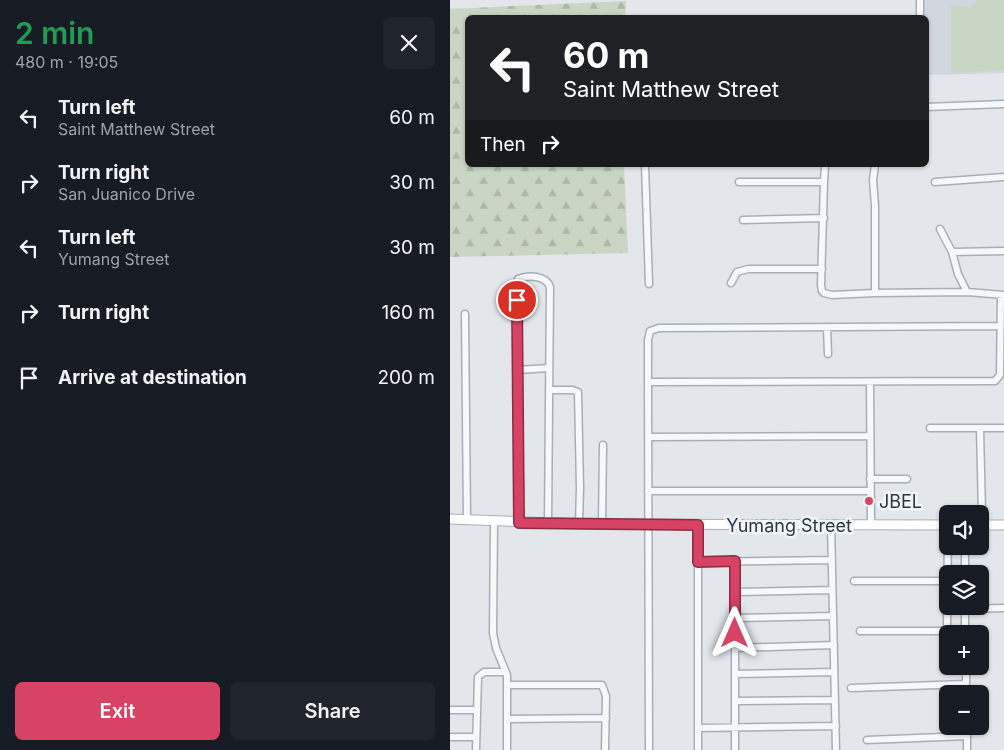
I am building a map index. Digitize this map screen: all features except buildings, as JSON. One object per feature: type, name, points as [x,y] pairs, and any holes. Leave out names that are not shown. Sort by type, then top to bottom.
[{"type":"main road","name":"Yumang Street","points":[[450,519],[548,524],[831,524],[939,527]]},
{"type":"main road","points":[[989,525],[1004,525]]},
{"type":"street","points":[[920,0],[920,15]]},
{"type":"street","points":[[929,107],[1004,104]]},
{"type":"street","points":[[645,167],[649,284]]},
{"type":"street","points":[[648,382],[995,381],[1000,378],[1000,326],[1003,295],[967,292],[832,295],[822,291],[825,167]]},
{"type":"street","points":[[875,167],[873,180],[876,293]]},
{"type":"street","points":[[935,182],[1004,177]]},
{"type":"street","points":[[739,182],[824,182]]},
{"type":"street","points":[[744,220],[824,218]]},
{"type":"street","points":[[940,229],[952,252],[958,274],[967,292]]},
{"type":"street","points":[[952,252],[1004,251]]},
{"type":"street","points":[[731,283],[737,272],[748,269],[822,269]]},
{"type":"street","points":[[519,523],[517,281],[518,278],[524,277],[542,278],[549,283],[550,287],[548,524]]},
{"type":"street","points":[[465,314],[467,520]]},
{"type":"street","points":[[649,750],[648,340],[650,332],[655,328],[1000,326]]},
{"type":"street","points":[[827,327],[828,354]]},
{"type":"street","points":[[517,370],[549,368]]},
{"type":"street","points":[[870,382],[870,491],[872,525]]},
{"type":"street","points":[[550,390],[572,390],[578,392],[579,524]]},
{"type":"street","points":[[930,428],[1004,428]]},
{"type":"street","points":[[980,428],[982,505]]},
{"type":"street","points":[[649,437],[870,436]]},
{"type":"street","points":[[602,524],[603,445]]},
{"type":"street","points":[[870,479],[907,479]]},
{"type":"street","points":[[648,491],[870,491]]},
{"type":"street","points":[[494,522],[493,633],[496,648],[506,672],[507,750]]},
{"type":"street","points":[[831,524],[836,750]]},
{"type":"street","points":[[698,525],[698,750]]},
{"type":"street","points":[[698,562],[832,560]]},
{"type":"street","points":[[734,750],[735,561]]},
{"type":"street","points":[[854,581],[939,581]]},
{"type":"street","points":[[735,592],[832,590]]},
{"type":"street","points":[[989,608],[1004,608]]},
{"type":"street","points":[[860,631],[945,631],[947,615]]},
{"type":"street","points":[[735,618],[833,616]]},
{"type":"street","points":[[735,648],[834,645]]},
{"type":"street","points":[[476,750],[477,681],[480,674],[488,671],[506,672]]},
{"type":"street","points":[[734,674],[834,672]]},
{"type":"street","points":[[851,688],[966,684],[966,675]]},
{"type":"street","points":[[507,686],[602,685],[606,692],[605,750]]},
{"type":"street","points":[[734,701],[835,700]]},
{"type":"street","points":[[450,710],[476,710]]},
{"type":"street","points":[[507,719],[606,718]]},
{"type":"street","points":[[698,728],[734,729],[836,726]]},
{"type":"street","points":[[867,740],[967,736],[967,750]]},
{"type":"street","points":[[450,737],[476,737]]},
{"type":"shaded area","points":[[923,0],[1004,0],[1004,73],[929,75],[929,15],[923,15]]},
{"type":"green space","points":[[977,0],[1004,0],[1004,70],[951,73],[951,6],[971,7]]},
{"type":"green space","points":[[626,1],[625,15],[465,15],[465,167],[624,167],[628,253],[450,257],[450,9]]},
{"type":"place","name":"JBEL","points":[[869,501]]},
{"type":"route","points":[[517,300],[519,523],[698,525],[698,562],[735,561],[735,633]]}]
